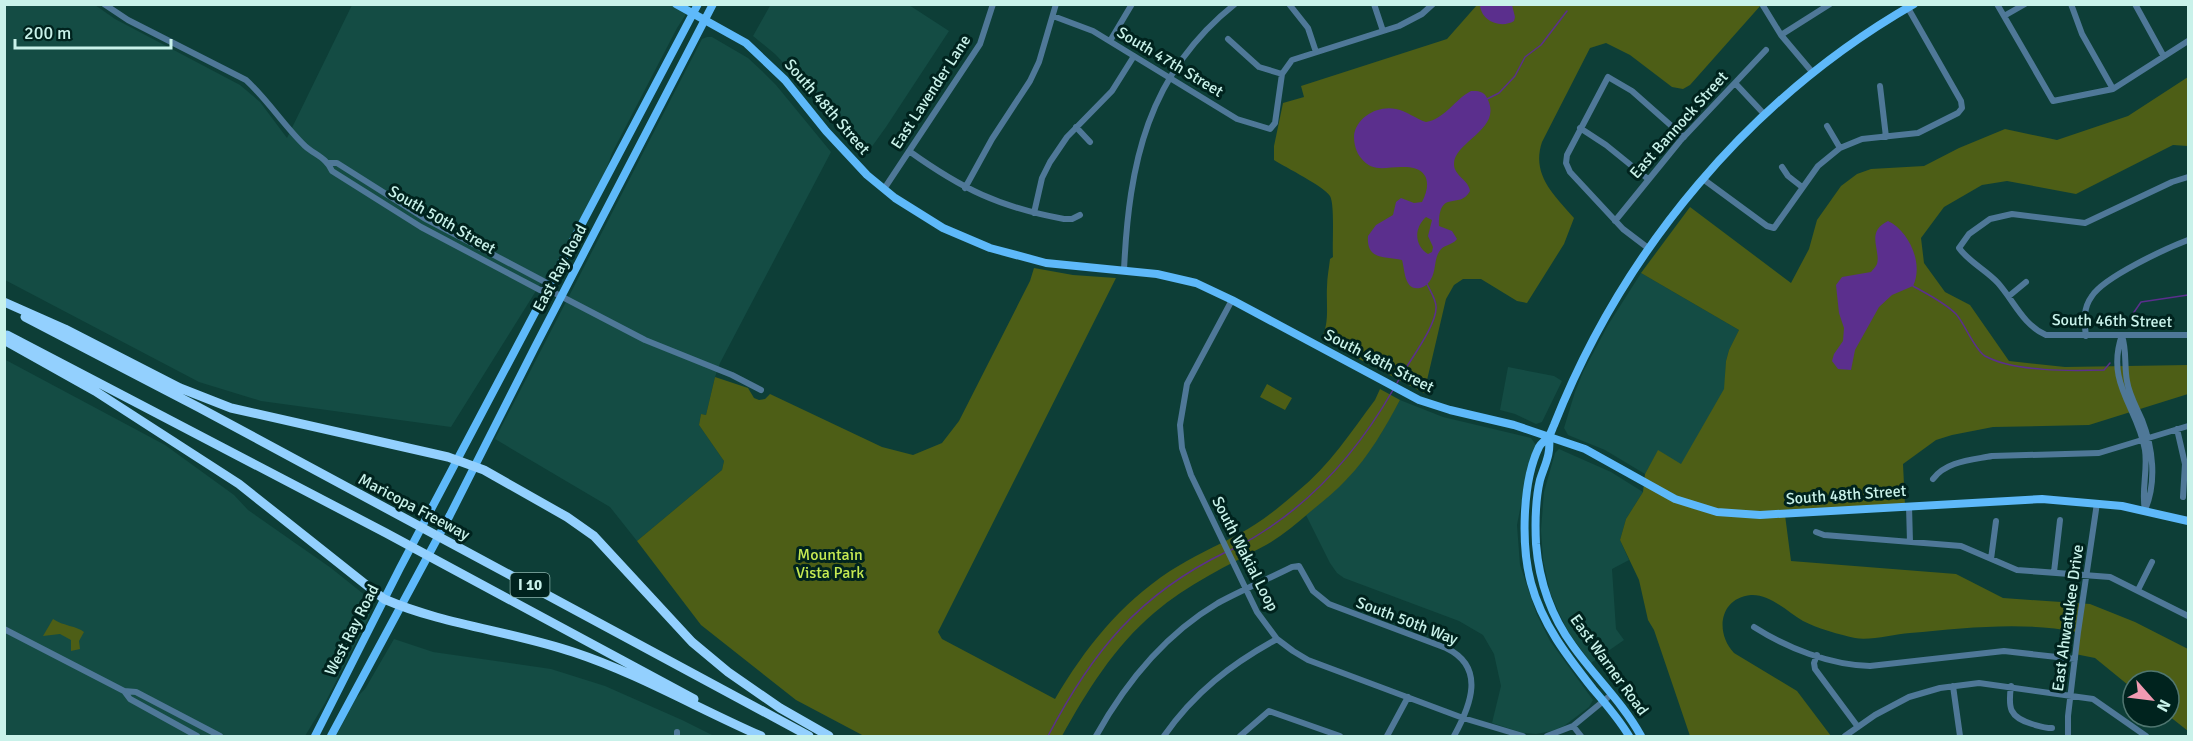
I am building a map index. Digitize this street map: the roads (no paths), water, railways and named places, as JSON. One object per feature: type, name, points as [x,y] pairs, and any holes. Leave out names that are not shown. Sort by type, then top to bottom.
[{"type":"highway","points":[[4,304],[64,329],[180,388],[231,408],[476,466],[567,517],[594,536],[676,625],[719,665],[780,708],[829,736]]},
{"type":"highway","name":"Maricopa Freeway","points":[[4,304],[809,736]]},
{"type":"highway","name":"I 10","points":[[4,334],[386,533],[762,736]]},
{"type":"highway","points":[[4,340],[105,397],[239,484],[384,599],[424,614],[548,644],[590,658],[762,736]]},
{"type":"main road","name":"South 48th Street","points":[[676,4],[746,43],[766,60],[837,144],[884,189],[930,221],[990,248],[1046,263],[1124,270],[1196,283],[1419,400],[1442,408],[1506,422],[1585,449],[1675,499],[1717,512],[1750,515],[2014,499],[2097,502],[2145,510],[2188,521]]},
{"type":"main road","name":"East Ray Road","points":[[433,546],[476,466],[555,293],[698,4]]},
{"type":"main road","name":"East Ray Road","points":[[416,537],[457,460],[555,293],[713,4]]},
{"type":"main road","name":"East Warner Road","points":[[1629,736],[1604,700],[1565,653],[1548,627],[1531,582],[1525,538],[1525,511],[1530,478],[1539,446],[1549,436],[1570,382],[1614,301],[1648,248],[1703,179],[1738,140],[1813,73],[1869,32],[1911,6]]},
{"type":"main road","name":"East Warner Road","points":[[1549,436],[1551,450],[1540,480],[1535,512],[1538,568],[1549,603],[1573,646],[1622,705],[1641,736]]},
{"type":"main road","name":"West Ray Road","points":[[315,736],[416,537]]},
{"type":"main road","name":"West Ray Road","points":[[331,736],[433,546]]},
{"type":"main road","points":[[1565,653],[1573,646]]},
{"type":"street","name":"South 50th Street","points":[[104,4],[128,20],[246,80],[265,98],[306,146],[328,163],[338,163],[424,218],[545,282],[555,293],[645,340],[732,375],[761,390]]},
{"type":"street","name":"East Lavender Lane","points":[[884,189],[980,44],[993,4]]},
{"type":"street","points":[[965,188],[992,139],[1040,62],[1056,4]]},
{"type":"street","points":[[1110,41],[1132,4]]},
{"type":"street","points":[[1124,270],[1135,166],[1153,111],[1170,78],[1202,35],[1235,4]]},
{"type":"street","points":[[1289,4],[1308,28],[1316,52]]},
{"type":"street","points":[[1374,4],[1383,31]]},
{"type":"street","points":[[1228,39],[1259,67],[1282,74],[1295,59],[1413,19],[1432,4]]},
{"type":"street","points":[[1762,4],[1781,35],[1813,73]]},
{"type":"street","points":[[1781,35],[1830,4]]},
{"type":"street","points":[[1997,4],[2053,101],[2113,89],[2188,40]]},
{"type":"street","points":[[2004,16],[2025,4]]},
{"type":"street","points":[[2071,4],[2082,34],[2113,89]]},
{"type":"street","points":[[2135,4],[2163,55]]},
{"type":"street","points":[[1703,179],[1767,226],[1774,228],[1818,166],[1840,148],[1862,139],[1918,133],[1958,113],[1962,108],[1961,101],[1911,6]]},
{"type":"street","name":"South 47th Street","points":[[1053,16],[1083,26],[1237,119],[1267,129],[1272,128],[1275,123],[1282,74]]},
{"type":"street","name":"East Bannock Street","points":[[1615,221],[1684,137],[1766,50]]},
{"type":"street","points":[[1034,213],[1042,178],[1048,166],[1067,137],[1112,91],[1134,56]]},
{"type":"street","points":[[1648,248],[1615,221],[1570,172],[1566,163],[1566,155],[1608,77],[1632,92],[1684,137]]},
{"type":"street","points":[[1735,82],[1765,115]]},
{"type":"street","points":[[1880,86],[1886,137]]},
{"type":"street","points":[[1827,126],[1840,148]]},
{"type":"street","points":[[1076,127],[1090,142]]},
{"type":"street","points":[[1580,128],[1601,141],[1648,179]]},
{"type":"street","points":[[909,151],[965,188],[1005,205],[1064,219],[1072,219],[1080,215]]},
{"type":"street","points":[[1782,167],[1788,176],[1802,187]]},
{"type":"street","points":[[2026,282],[2009,296],[1959,248],[1969,234],[1990,219],[2012,214],[2085,223],[2172,182],[2188,177]]},
{"type":"street","points":[[2086,336],[2085,311],[2098,288],[2126,271],[2188,240]]},
{"type":"street","name":"South 46th Street","points":[[2009,296],[2026,322],[2035,330],[2054,336],[2188,335]]},
{"type":"street","name":"South Wakial Loop","points":[[1232,300],[1187,384],[1180,435],[1191,475],[1263,622],[1285,646],[1308,660],[1519,736]]},
{"type":"street","points":[[2122,335],[2117,348],[2119,381],[2145,439],[2143,502],[2145,510]]},
{"type":"street","points":[[1933,478],[1948,466],[1984,458],[2098,453],[2188,426]]},
{"type":"street","points":[[2177,429],[2185,464],[2183,497]]},
{"type":"street","name":"East Ahwatukee Drive","points":[[2068,736],[2068,716],[2075,659],[2097,502]]},
{"type":"street","points":[[1909,506],[1910,542]]},
{"type":"street","points":[[2054,572],[2060,520]]},
{"type":"street","points":[[1991,559],[1996,521]]},
{"type":"street","points":[[1816,532],[1824,535],[1961,546],[2018,570],[2110,577],[2188,616]]},
{"type":"street","points":[[2138,590],[2152,562]]},
{"type":"street","name":"South 50th Way","points":[[1245,589],[1292,567],[1299,566],[1313,591],[1329,604],[1446,648],[1463,658],[1471,672],[1472,680],[1463,717],[1454,736]]},
{"type":"street","points":[[1096,736],[1123,692],[1156,652],[1198,616],[1245,589]]},
{"type":"street","points":[[1754,627],[1786,645],[1844,663],[1870,666],[2004,651],[2075,659]]},
{"type":"street","points":[[4,629],[124,691],[136,692],[220,736]]},
{"type":"street","points":[[1164,736],[1205,687],[1232,666],[1277,639]]},
{"type":"street","points":[[1817,655],[1814,663],[1815,669],[1858,727]]},
{"type":"street","points":[[1845,736],[1892,705],[1909,697],[1953,686],[1979,683],[2093,699],[2143,736]]},
{"type":"street","points":[[1953,686],[1960,736]]},
{"type":"street","points":[[2011,686],[2010,708],[2017,718],[2052,728]]},
{"type":"street","points":[[124,691],[130,699],[197,736]]},
{"type":"street","points":[[1547,736],[1573,726],[1612,694]]},
{"type":"street","points":[[1387,736],[1408,697]]},
{"type":"street","points":[[1240,736],[1269,711],[1321,733],[1340,736]]},
{"type":"street","points":[[1573,726],[1581,736]]},
{"type":"waterway","points":[[1487,99],[1499,93],[1515,76],[1525,57],[1541,45],[1567,11]]},
{"type":"waterway","points":[[1397,383],[1432,324],[1436,306],[1427,284]]},
{"type":"waterway","points":[[1913,286],[1935,298],[1956,314],[1981,353],[1997,361],[2027,368],[2076,370],[2104,370],[2110,363]]},
{"type":"waterway","points":[[2130,318],[2141,302],[2188,295]]},
{"type":"waterway","points":[[1231,550],[1280,520],[1324,482],[1361,439],[1393,390]]},
{"type":"waterway","points":[[1048,736],[1082,678],[1121,628],[1168,587],[1226,552]]},
{"type":"park label","name":"Mountain Vista Park","points":[[830,564]]}]
